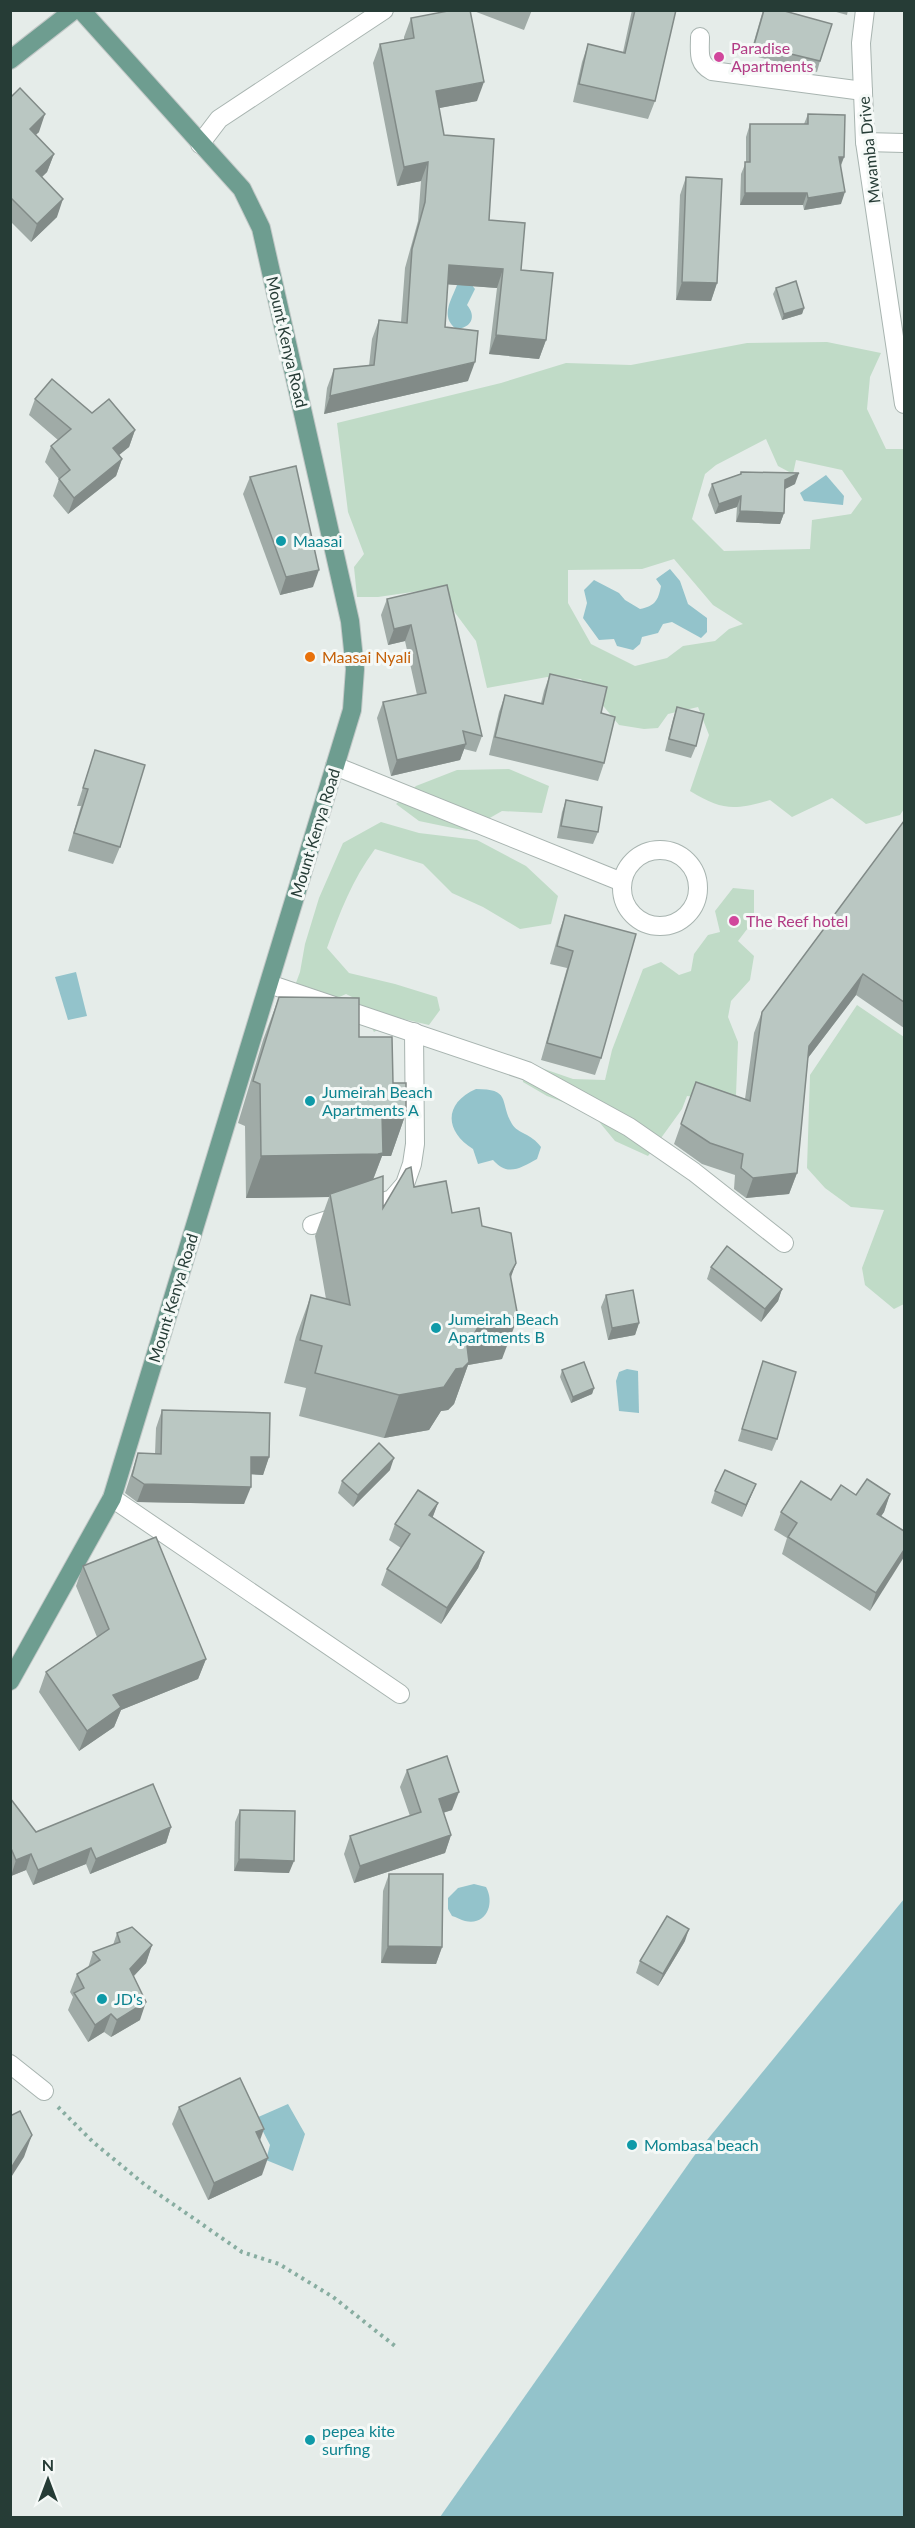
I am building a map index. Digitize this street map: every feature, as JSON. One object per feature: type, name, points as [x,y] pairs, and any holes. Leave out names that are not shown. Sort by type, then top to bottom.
[{"type":"main road","points":[[10,60],[74,10]]},
{"type":"main road","name":"Mount Kenya Road","points":[[10,1681],[112,1498],[352,710],[355,669],[350,621],[261,228],[243,189],[81,10]]},
{"type":"street","points":[[200,144],[219,119],[384,10]]},
{"type":"street","name":"Mwamba Drive","points":[[865,10],[861,44],[865,142],[904,404]]},
{"type":"street","points":[[700,36],[700,60],[704,67],[712,71],[863,91]]},
{"type":"street","points":[[865,142],[904,143]]},
{"type":"street","points":[[335,766],[622,882]]},
{"type":"street","points":[[649,851],[671,851],[690,863],[698,883],[695,904],[681,921],[660,927],[639,920],[625,904],[622,882],[631,863],[649,851]]},
{"type":"street","points":[[269,984],[527,1071],[562,1088],[629,1127],[694,1172],[784,1243]]},
{"type":"street","points":[[312,1225],[392,1199],[405,1184],[412,1164],[415,1144],[414,1032]]},
{"type":"street","points":[[112,1498],[400,1694]]},
{"type":"street","points":[[10,2064],[44,2091]]},
{"type":"path","points":[[44,2091],[93,2142],[144,2184],[242,2252],[279,2264],[333,2297],[395,2346]]},
{"type":"green space","points":[[827,342],[881,353],[870,377],[867,409],[886,449],[904,449],[904,809],[900,815],[866,824],[832,798],[792,817],[770,800],[747,806],[729,807],[701,798],[690,791],[709,735],[698,707],[668,714],[658,728],[644,729],[619,725],[581,679],[547,677],[487,688],[476,641],[453,610],[433,589],[378,597],[357,597],[354,567],[364,554],[348,512],[337,423],[501,383],[566,363],[631,365],[747,343]],"holes":[[[766,439],[778,466],[793,474],[796,460],[842,470],[862,499],[851,514],[812,520],[810,549],[724,551],[692,519],[705,474],[716,465]],[[674,559],[713,605],[743,624],[729,629],[715,641],[683,646],[667,658],[635,666],[591,644],[568,603],[568,570],[642,569]]]},
{"type":"green space","points":[[509,769],[549,786],[542,813],[502,811],[467,831],[419,821],[396,804],[416,786],[457,770]]},
{"type":"green space","points":[[381,822],[419,833],[477,840],[526,866],[558,896],[551,924],[520,929],[483,907],[452,893],[423,864],[375,849],[353,884],[327,948],[349,973],[437,997],[440,1010],[429,1025],[399,1018],[374,1032],[356,999],[346,994],[304,1013],[287,1007],[300,972],[305,944],[319,898],[343,843]]},
{"type":"green space","points":[[733,888],[754,890],[754,920],[738,941],[754,956],[750,980],[731,1001],[728,1017],[738,1042],[736,1095],[715,1100],[687,1096],[682,1109],[648,1156],[615,1141],[596,1118],[547,1096],[523,1082],[521,1061],[573,1079],[605,1080],[612,1050],[643,969],[661,962],[679,975],[691,971],[694,954],[708,935],[720,932],[715,911]]},
{"type":"green space","points":[[857,1005],[904,1037],[904,1304],[894,1309],[865,1285],[862,1268],[884,1210],[851,1207],[825,1188],[807,1168],[810,1075]]},
{"type":"water","points":[[471,284],[475,289],[467,305],[472,318],[465,327],[456,329],[449,319],[448,308],[457,285]]},
{"type":"water","points":[[826,475],[844,496],[843,505],[804,501],[800,493]]},
{"type":"water","points":[[670,569],[680,581],[688,604],[707,618],[707,632],[701,638],[672,622],[663,624],[658,633],[642,637],[640,644],[633,650],[617,646],[614,639],[599,640],[583,618],[587,603],[584,590],[594,580],[619,593],[625,600],[640,609],[655,602],[661,586],[656,579]]},
{"type":"water","points":[[76,972],[87,1016],[68,1020],[55,977]]},
{"type":"water","points":[[476,1089],[495,1091],[500,1094],[512,1124],[541,1147],[537,1159],[509,1170],[493,1160],[478,1164],[473,1149],[457,1134],[452,1118],[453,1109],[458,1102]]},
{"type":"water","points":[[627,1369],[638,1371],[639,1413],[619,1411],[616,1381],[619,1372]]},
{"type":"water","points":[[474,1884],[486,1887],[489,1893],[489,1906],[484,1917],[473,1922],[452,1916],[448,1909],[448,1898],[458,1888]]},
{"type":"water","points":[[904,1899],[904,2517],[440,2517],[694,2156]]},
{"type":"water","points":[[288,2104],[305,2134],[293,2171],[266,2160],[270,2145],[256,2118]]},
{"type":"building","points":[[453,10],[470,10],[484,82],[436,91],[444,135],[494,139],[489,220],[525,223],[521,270],[553,273],[546,340],[496,335],[503,269],[449,265],[445,327],[478,331],[475,362],[330,396],[334,369],[374,365],[379,320],[407,323],[412,249],[425,202],[428,162],[404,167],[380,44],[414,38],[411,18]]},
{"type":"building","points":[[635,10],[676,10],[655,101],[579,84],[588,44],[625,53]]},
{"type":"building","points":[[764,10],[781,10],[832,24],[820,61],[754,45]]},
{"type":"building","points":[[20,88],[45,114],[30,129],[54,154],[36,171],[63,199],[37,224],[10,197],[10,98]]},
{"type":"building","points":[[808,114],[845,115],[844,157],[839,157],[845,192],[808,198],[807,193],[745,193],[745,162],[750,162],[750,124],[808,124]]},
{"type":"building","points":[[686,177],[722,179],[717,283],[682,282]]},
{"type":"building","points":[[796,281],[804,308],[784,314],[776,288]]},
{"type":"building","points":[[52,379],[92,413],[109,399],[135,430],[113,448],[122,459],[74,498],[59,479],[70,470],[51,446],[71,429],[35,399]]},
{"type":"building","name":"Maasai","points":[[296,466],[319,570],[286,577],[250,477]]},
{"type":"building","points":[[741,472],[799,473],[785,480],[784,513],[740,511],[741,496],[719,504],[712,484],[741,474]]},
{"type":"building","points":[[447,585],[482,736],[463,731],[466,744],[397,760],[383,702],[426,693],[411,625],[394,629],[387,599]]},
{"type":"building","points":[[550,674],[607,687],[601,713],[615,717],[604,763],[495,737],[505,695],[543,704]]},
{"type":"building","points":[[677,707],[704,714],[696,746],[669,739]]},
{"type":"building","points":[[95,750],[145,765],[120,847],[74,833],[88,789],[83,788]]},
{"type":"building","points":[[566,800],[602,807],[598,832],[561,826]]},
{"type":"building","points":[[904,821],[904,1002],[863,974],[809,1046],[797,1173],[753,1178],[741,1168],[743,1154],[710,1143],[681,1124],[696,1082],[750,1101],[762,1012]]},
{"type":"building","points":[[565,915],[636,934],[601,1058],[547,1043],[573,951],[557,946]]},
{"type":"building","name":"Jumeirah Beach Apartments A","points":[[279,997],[359,998],[359,1037],[392,1037],[393,1083],[406,1083],[406,1113],[382,1114],[383,1153],[261,1156],[260,1084],[253,1081]]},
{"type":"building","name":"Jumeirah Beach Apartments B","points":[[411,1167],[414,1187],[446,1181],[452,1213],[479,1208],[482,1226],[511,1233],[516,1263],[510,1274],[518,1317],[480,1324],[467,1346],[469,1362],[463,1368],[456,1369],[444,1387],[399,1395],[315,1373],[322,1346],[300,1340],[311,1295],[350,1305],[330,1194],[383,1176],[383,1208],[406,1169]]},
{"type":"building","points":[[727,1246],[782,1289],[765,1309],[711,1267]]},
{"type":"building","points":[[633,1290],[639,1323],[612,1328],[606,1295]]},
{"type":"building","points":[[763,1361],[796,1372],[777,1439],[742,1429]]},
{"type":"building","points":[[584,1362],[594,1388],[573,1397],[562,1370]]},
{"type":"building","points":[[162,1410],[270,1413],[269,1457],[251,1457],[251,1487],[144,1484],[132,1476],[138,1453],[161,1454]]},
{"type":"building","points":[[379,1443],[394,1458],[358,1495],[342,1481]]},
{"type":"building","points":[[725,1470],[756,1484],[746,1505],[715,1491]]},
{"type":"building","points":[[867,1479],[890,1494],[877,1514],[904,1531],[904,1550],[876,1593],[788,1537],[797,1523],[781,1512],[801,1481],[831,1500],[841,1485],[856,1495]]},
{"type":"building","points":[[418,1490],[438,1503],[429,1515],[484,1552],[447,1608],[387,1569],[410,1534],[395,1524]]},
{"type":"building","points":[[156,1537],[206,1659],[113,1695],[121,1707],[87,1731],[46,1672],[109,1629],[83,1566]]},
{"type":"building","points":[[447,1756],[459,1792],[439,1799],[451,1835],[360,1866],[350,1836],[421,1812],[407,1770]]},
{"type":"building","points":[[153,1784],[171,1827],[96,1859],[91,1848],[38,1870],[31,1854],[16,1860],[10,1846],[10,1798],[36,1832]]},
{"type":"building","points":[[240,1810],[295,1811],[294,1861],[239,1859]]},
{"type":"building","points":[[389,1874],[443,1874],[442,1947],[388,1946]]},
{"type":"building","points":[[667,1916],[689,1929],[663,1974],[640,1961]]},
{"type":"building","name":"JD's","points":[[132,1927],[152,1945],[130,1969],[146,2002],[117,2020],[111,2014],[95,2025],[74,1993],[84,1988],[77,1974],[100,1960],[93,1952],[120,1942],[117,1933]]},
{"type":"building","points":[[240,2078],[264,2129],[256,2132],[268,2158],[214,2183],[179,2107]]},
{"type":"building","points":[[20,2111],[32,2135],[10,2167],[10,2116]]},
{"type":"place","name":"Paradise Apartments","points":[[719,57]]},
{"type":"place","name":"Maasai","points":[[281,541]]},
{"type":"place","name":"Maasai Nyali","points":[[310,657]]},
{"type":"place","name":"The Reef hotel","points":[[734,921]]},
{"type":"place","name":"Jumeirah Beach Apartments A","points":[[310,1101]]},
{"type":"place","name":"Jumeirah Beach Apartments B","points":[[436,1328]]},
{"type":"place","name":"JD's","points":[[102,1999]]},
{"type":"place","name":"Mombasa beach","points":[[632,2145]]},
{"type":"place","name":"pepea kite surfing","points":[[310,2440]]}]
